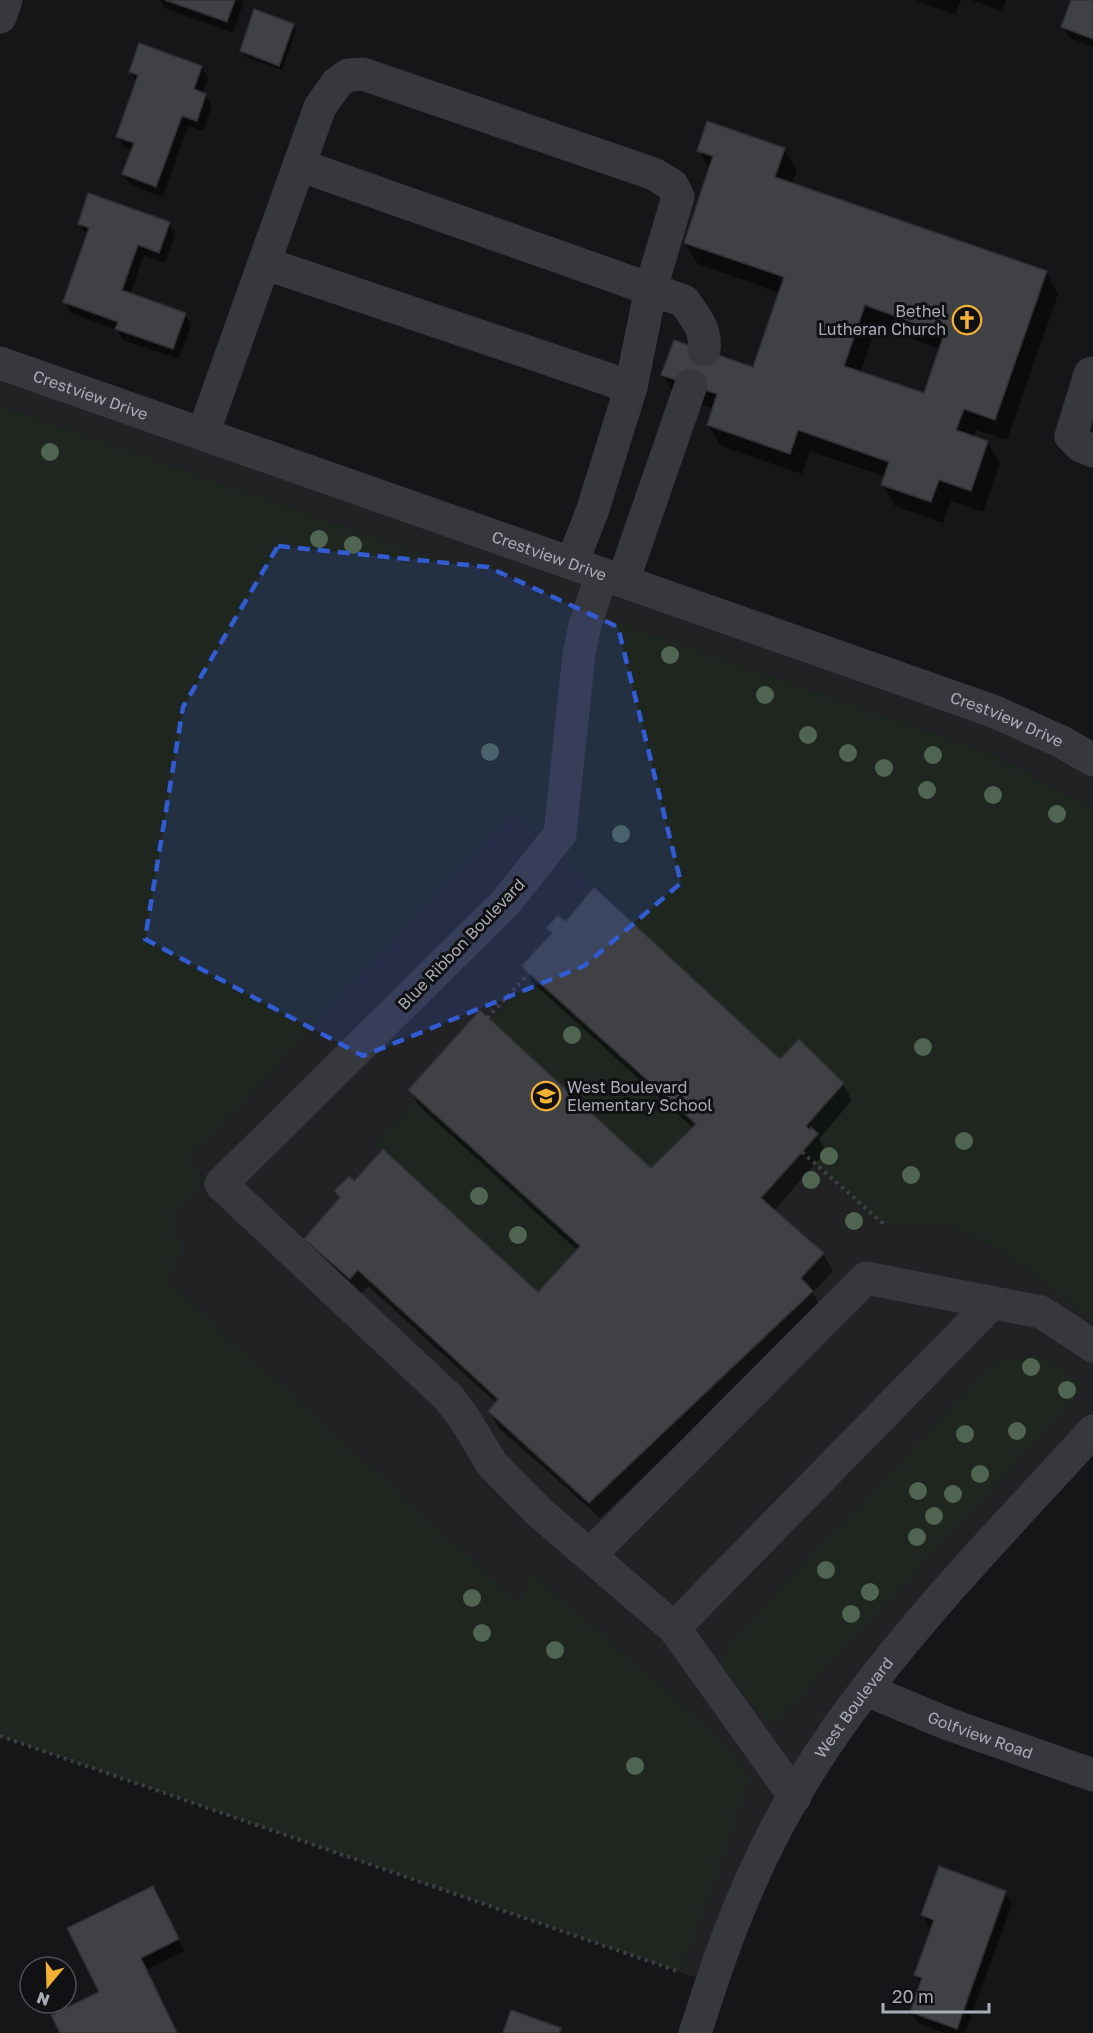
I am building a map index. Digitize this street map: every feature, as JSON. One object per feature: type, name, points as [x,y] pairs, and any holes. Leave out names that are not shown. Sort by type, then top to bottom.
[{"type":"street","points":[[0,16],[6,0]]},
{"type":"street","points":[[203,434],[320,107],[337,83],[348,75],[363,74],[654,174],[672,184],[678,197],[651,288],[631,387],[593,509],[599,573]]},
{"type":"street","points":[[299,165],[684,301],[698,321],[706,338],[704,350]]},
{"type":"street","points":[[264,263],[631,387]]},
{"type":"street","name":"Crestview Drive","points":[[0,363],[993,711],[1062,742],[1093,760]]},
{"type":"street","points":[[1087,449],[1071,436],[1090,374],[1093,373]]},
{"type":"street","points":[[599,573],[691,385]]},
{"type":"street","name":"Blue Ribbon Boulevard","points":[[590,1555],[539,1512],[492,1464],[449,1398],[221,1184],[507,902],[560,834],[579,654],[599,573]]},
{"type":"street","points":[[795,1797],[674,1628],[590,1555],[866,1278],[1041,1312],[1093,1346]]},
{"type":"street","points":[[674,1628],[992,1303]]},
{"type":"street","name":"West Boulevard","points":[[695,2033],[729,1934],[757,1870],[795,1797],[838,1727],[929,1611],[1093,1431]]},
{"type":"street","name":"Golfview Road","points":[[867,1690],[948,1724],[1093,1775]]},
{"type":"path","points":[[487,1018],[529,973]]},
{"type":"path","points":[[802,1152],[886,1226]]},
{"type":"path","points":[[0,1736],[681,1972]]},
{"type":"highlighted area","points":[[278,546],[488,567],[618,627],[681,883],[584,966],[363,1056],[145,939],[183,707]]},
{"type":"shaded area","name":"West Boulevard Elementary School","points":[[0,363],[1093,760],[1093,1431],[838,1727],[712,1983],[0,1736]]},
{"type":"shaded area","name":"West Boulevard Elementary School","points":[[0,406],[980,750],[1093,809],[1093,1321],[1023,1266],[985,1242],[946,1226],[916,1223],[886,1226],[802,1152],[818,1134],[806,1126],[844,1082],[799,1039],[780,1059],[513,814],[185,1162],[203,1180],[176,1208],[173,1230],[182,1245],[167,1282],[523,1607],[529,1572],[699,1719],[749,1776],[681,1972],[0,1736]]},
{"type":"shaded area","points":[[532,976],[696,1124],[651,1168],[491,1021]]},
{"type":"shaded area","points":[[419,1100],[580,1246],[538,1292],[377,1144]]},
{"type":"shaded area","points":[[1033,1355],[1058,1367],[1084,1388],[776,1721],[767,1721],[724,1669],[724,1660],[731,1642],[997,1361]]},
{"type":"building","points":[[165,0],[235,0],[227,22]]},
{"type":"building","points":[[1071,0],[1093,0],[1093,39],[1061,27]]},
{"type":"building","points":[[254,9],[294,24],[279,66],[240,51]]},
{"type":"building","points":[[139,43],[202,66],[194,89],[206,94],[197,121],[182,116],[156,187],[122,174],[134,143],[116,137],[138,75],[129,72]]},
{"type":"building","name":"Bethel Lutheran Church","points":[[707,121],[785,148],[775,177],[1047,271],[995,420],[964,409],[956,430],[988,441],[971,491],[939,480],[931,502],[881,485],[889,462],[798,430],[790,454],[707,425],[717,394],[661,375],[674,340],[753,367],[784,277],[684,243],[713,156],[697,151]],"holes":[[[865,305],[944,334],[924,393],[844,366]]]},
{"type":"building","points":[[88,193],[170,222],[159,253],[138,245],[122,290],[186,313],[173,349],[115,329],[118,322],[63,302],[89,228],[78,224]]},
{"type":"building","points":[[594,887],[780,1059],[799,1039],[844,1083],[806,1126],[810,1130],[811,1127],[818,1134],[761,1198],[824,1253],[801,1278],[813,1291],[589,1503],[488,1411],[498,1399],[358,1270],[350,1279],[304,1239],[340,1197],[334,1191],[349,1176],[354,1181],[383,1149],[538,1292],[580,1246],[408,1090],[480,1010],[651,1168],[696,1124],[521,966],[552,933],[546,928],[558,915],[566,921]]},
{"type":"building","points":[[939,1866],[1006,1891],[957,2029],[910,2012],[922,1978],[914,1975],[934,1920],[921,1915]]},
{"type":"building","points":[[153,1886],[179,1939],[141,1958],[177,2033],[60,2033],[51,2015],[78,2015],[78,2002],[99,1992],[67,1928]]},
{"type":"building","points":[[511,2010],[561,2028],[559,2033],[503,2033]]},
{"type":"place","name":"Bethel Lutheran Church","points":[[967,320]]},
{"type":"place","name":"West Boulevard Elementary School","points":[[546,1096]]}]
